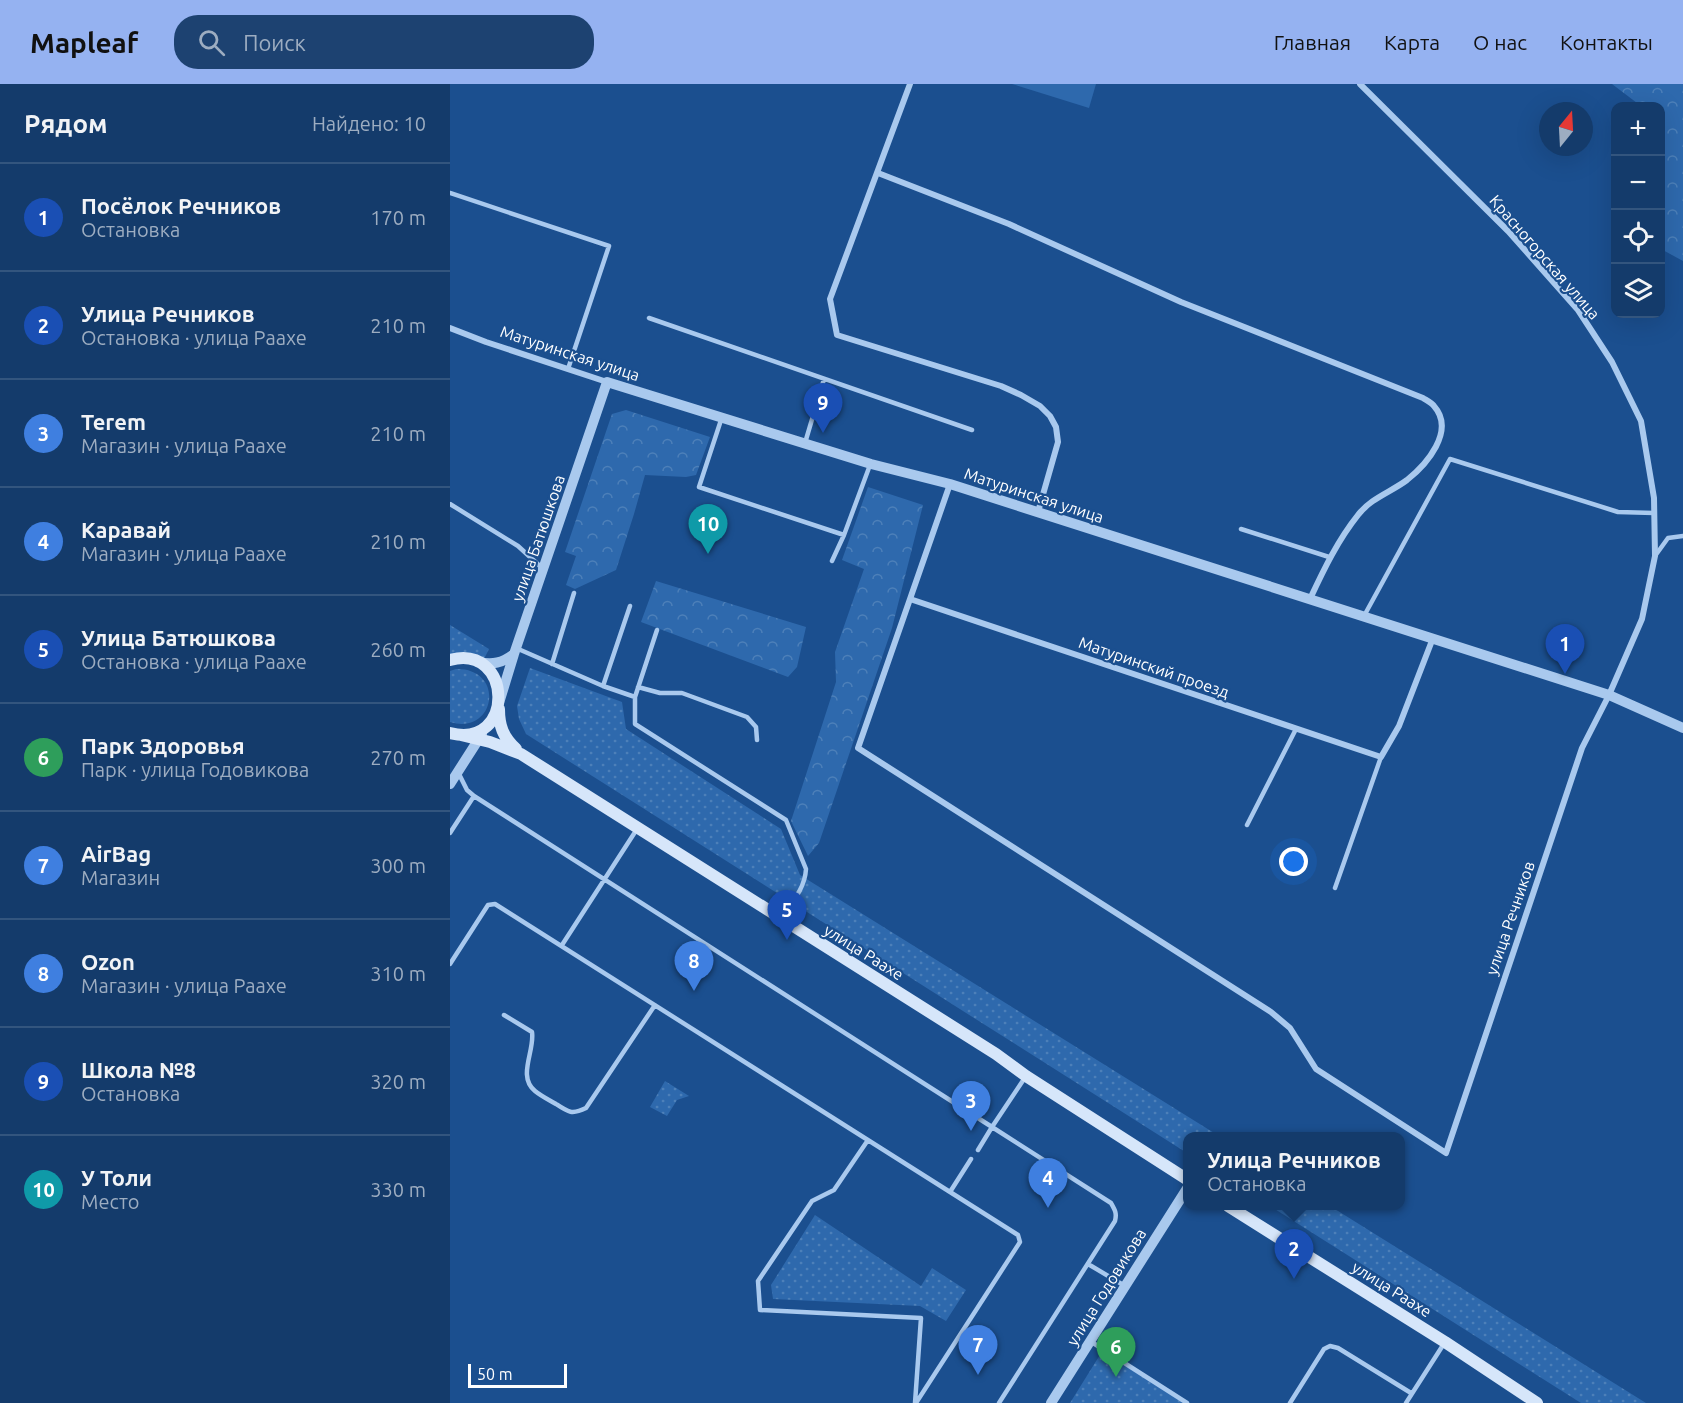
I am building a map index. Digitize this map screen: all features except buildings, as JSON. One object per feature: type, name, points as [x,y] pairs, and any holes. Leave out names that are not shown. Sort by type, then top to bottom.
[{"type":"main road","points":[[454,659],[476,662],[487,668],[495,679],[499,691],[499,722],[502,732],[521,754]]},
{"type":"main road","points":[[455,734],[476,732],[493,718],[499,704]]},
{"type":"main road","points":[[455,734],[490,742],[521,754]]},
{"type":"main road","name":"улица Раахе","points":[[521,754],[996,1054],[1026,1076],[1183,1177]]},
{"type":"main road","name":"улица Раахе","points":[[1234,1210],[1537,1403]]},
{"type":"street","points":[[910,84],[830,299],[837,335],[1001,386],[1040,406],[1050,416],[1056,427],[1058,442],[1038,512]]},
{"type":"street","name":"Красногорская улица","points":[[1360,84],[1508,231],[1578,310],[1612,362],[1641,421],[1654,498],[1655,556]]},
{"type":"street","points":[[878,173],[1009,224],[1181,302],[1423,398],[1435,406],[1441,420],[1441,434],[1434,451],[1423,466],[1406,481],[1382,495],[1359,514],[1329,557],[1310,599]]},
{"type":"street","name":"Матуринская улица","points":[[450,328],[607,382],[871,464],[950,484],[1609,695],[1683,728]]},
{"type":"street","name":"улица Батюшкова","points":[[499,704],[607,382]]},
{"type":"street","points":[[910,599],[950,484]]},
{"type":"street","points":[[1609,695],[1642,619],[1655,556]]},
{"type":"street","name":"Матуринский проезд","points":[[910,599],[1381,757]]},
{"type":"street","name":"улица Речников","points":[[910,599],[858,748],[1271,1012],[1290,1028],[1316,1069],[1446,1153],[1582,748],[1609,695]]},
{"type":"street","points":[[1381,757],[1399,726],[1433,638]]},
{"type":"street","points":[[476,662],[494,664],[502,662],[515,651]]},
{"type":"street","points":[[450,784],[488,723]]},
{"type":"street","name":"улица Годовикова","points":[[1051,1403],[1183,1194]]},
{"type":"lane","points":[[450,194],[609,246],[568,369]]},
{"type":"lane","points":[[649,318],[972,430]]},
{"type":"lane","points":[[805,442],[824,379]]},
{"type":"lane","points":[[722,417],[699,487],[844,535]]},
{"type":"lane","points":[[1364,616],[1450,459],[1618,512],[1654,513]]},
{"type":"lane","points":[[832,561],[871,464]]},
{"type":"lane","points":[[450,504],[518,546],[544,570]]},
{"type":"lane","points":[[1241,529],[1329,557]]},
{"type":"lane","points":[[1655,556],[1668,538],[1683,536]]},
{"type":"lane","points":[[552,664],[574,593]]},
{"type":"lane","points":[[603,686],[630,606]]},
{"type":"lane","points":[[657,630],[635,697],[635,724],[786,820],[806,869],[806,876],[803,887],[781,918]]},
{"type":"lane","points":[[515,651],[635,697]]},
{"type":"lane","points":[[638,687],[660,693],[682,693],[747,717],[756,727],[757,740]]},
{"type":"lane","points":[[1247,825],[1296,729]]},
{"type":"lane","points":[[1335,888],[1381,757]]},
{"type":"lane","points":[[458,772],[467,790],[474,796],[1111,1203],[1115,1209],[1115,1221],[999,1403]]},
{"type":"lane","points":[[450,833],[474,796]]},
{"type":"lane","points":[[562,945],[638,828]]},
{"type":"lane","points":[[450,964],[488,905],[495,904],[1018,1235],[1020,1242],[916,1403]]},
{"type":"lane","points":[[504,1016],[532,1032],[534,1041],[526,1071],[529,1083],[534,1090],[566,1111],[576,1113],[586,1108],[655,1005]]},
{"type":"lane","points":[[978,1149],[1026,1076]]},
{"type":"lane","points":[[868,1140],[834,1190],[812,1201],[758,1281],[760,1310],[921,1318],[916,1403]]},
{"type":"lane","points":[[950,1192],[971,1159]]},
{"type":"lane","points":[[1088,1264],[1125,1286]]},
{"type":"lane","points":[[1090,1341],[1187,1403]]},
{"type":"lane","points":[[1406,1403],[1444,1342]]},
{"type":"lane","points":[[1290,1403],[1324,1349],[1330,1346],[1338,1348],[1411,1393]]},
{"type":"green space","points":[[1012,84],[1096,84],[1089,108]]},
{"type":"green space","points":[[1612,84],[1683,84],[1683,261],[1665,251],[1665,102],[1636,102]]},
{"type":"green space","points":[[626,410],[710,437],[696,475],[686,477],[645,475],[616,570],[575,589],[566,585],[576,556],[565,552],[612,414]]},
{"type":"green space","points":[[868,487],[923,505],[892,628],[819,843],[808,856],[791,821],[836,682],[835,652],[864,569],[842,560]]},
{"type":"green space","points":[[656,581],[806,627],[797,667],[788,677],[641,622]]},
{"type":"green space","points":[[450,625],[489,649],[481,665],[450,658]]},
{"type":"green space","points":[[530,668],[622,702],[626,729],[781,829],[800,875],[1213,1132],[1183,1132],[1183,1150],[526,734],[519,719],[517,706]]},
{"type":"green space","points":[[456,669],[472,672],[483,679],[488,689],[489,700],[485,711],[477,719],[466,724],[450,722],[450,671]]},
{"type":"green space","points":[[665,1081],[689,1096],[677,1100],[667,1116],[650,1107]]},
{"type":"green space","points":[[1276,1210],[1336,1210],[1646,1403],[1581,1403]]},
{"type":"green space","points":[[815,1215],[921,1286],[932,1268],[966,1290],[946,1321],[920,1306],[773,1299],[771,1285]]},
{"type":"green space","points":[[1103,1350],[1187,1403],[1070,1403]]},
{"type":"place","name":"Школа №8","points":[[823,433]]},
{"type":"place","name":"У Толи","points":[[708,554]]},
{"type":"place","name":"Посёлок Речников","points":[[1565,674]]},
{"type":"place","name":"Улица Батюшкова","points":[[787,940]]},
{"type":"place","name":"Ozon","points":[[694,991]]},
{"type":"place","name":"Terem","points":[[971,1131]]},
{"type":"place","name":"Каравай","points":[[1048,1208]]},
{"type":"place","name":"Улица Речников","points":[[1294,1279]]},
{"type":"place","name":"AirBag","points":[[978,1375]]},
{"type":"place","name":"Парк Здоровья","points":[[1116,1377]]}]
